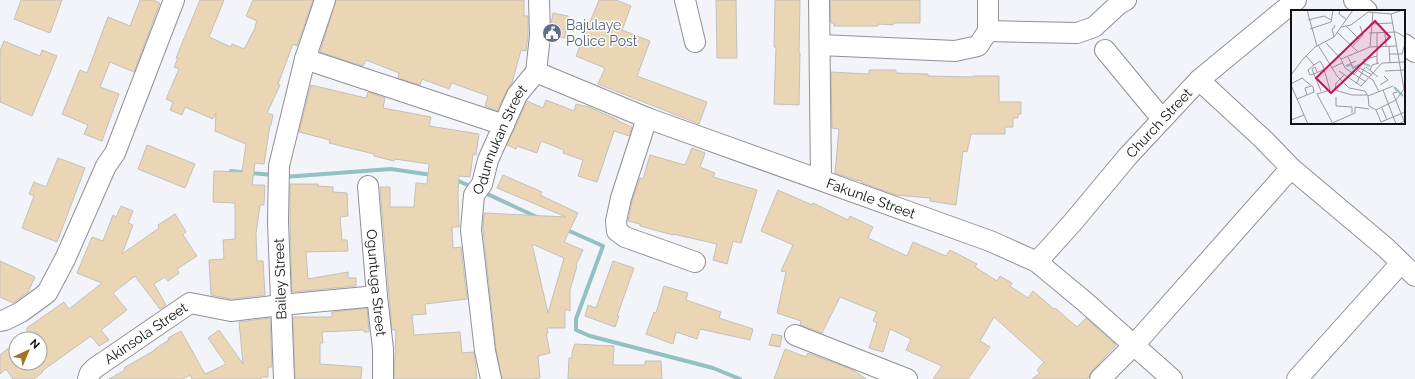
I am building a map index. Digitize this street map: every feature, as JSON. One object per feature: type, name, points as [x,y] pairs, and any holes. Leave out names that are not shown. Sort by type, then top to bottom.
[{"type":"street","points":[[0,320],[21,312],[47,293],[65,259],[106,166],[115,153],[174,0]]},
{"type":"street","name":"Bailey Street","points":[[284,379],[278,221],[279,173],[305,59],[325,0]]},
{"type":"street","name":"Odunnukan Street","points":[[491,379],[485,351],[471,230],[478,190],[488,160],[517,95],[536,72],[540,36],[539,0]]},
{"type":"street","points":[[685,0],[695,42]]},
{"type":"street","points":[[819,0],[821,180]]},
{"type":"street","points":[[820,45],[955,51],[978,46],[988,31],[988,0]]},
{"type":"street","points":[[988,31],[1077,33],[1094,27],[1119,4],[1126,0]]},
{"type":"street","name":"Church Street","points":[[1037,262],[1128,156],[1199,80],[1296,0]]},
{"type":"street","points":[[1354,0],[1366,10]]},
{"type":"street","points":[[1405,45],[1415,52]]},
{"type":"street","points":[[1105,50],[1162,119]]},
{"type":"street","points":[[305,59],[504,124]]},
{"type":"street","name":"Fakunle Street","points":[[536,72],[647,118],[990,240],[1037,262],[1084,301],[1172,379]]},
{"type":"street","points":[[1199,80],[1264,140],[1291,168],[1386,248],[1408,270],[1297,379]]},
{"type":"street","points":[[647,118],[621,198],[616,221],[617,231],[625,237],[694,262]]},
{"type":"street","points":[[1100,379],[1134,345],[1291,168]]},
{"type":"street","name":"Oguntuga Street","points":[[368,186],[383,349],[383,379]]},
{"type":"street","name":"Akinsola Street","points":[[88,379],[90,373],[95,368],[190,303],[231,312],[281,305],[377,296]]},
{"type":"street","points":[[795,335],[907,379]]},
{"type":"building","points":[[21,0],[62,0],[50,33],[14,19]]},
{"type":"building","points":[[140,0],[153,0],[160,3],[134,72],[110,62],[100,87],[119,94],[102,141],[84,134],[88,125],[62,114],[80,70],[87,73],[108,17],[130,26]]},
{"type":"building","points":[[200,0],[224,0],[209,37],[231,47],[232,44],[244,49],[257,21],[246,16],[253,0],[313,0],[297,46],[293,44],[278,84],[280,85],[267,113],[273,115],[264,164],[255,163],[252,185],[265,185],[264,205],[260,205],[256,233],[257,261],[263,261],[265,295],[231,299],[211,295],[209,260],[224,259],[223,240],[235,239],[235,203],[213,202],[214,171],[242,172],[246,144],[215,131],[216,113],[213,119],[185,107],[182,115],[170,110],[173,102],[166,99],[179,69],[174,67],[178,58],[176,58]]},
{"type":"building","points":[[336,0],[524,0],[524,16],[528,16],[526,51],[521,50],[512,83],[497,111],[485,106],[488,96],[452,83],[449,89],[422,79],[420,85],[398,78],[399,73],[366,60],[363,66],[320,52]]},
{"type":"building","points":[[599,0],[616,0],[631,6],[622,30],[650,41],[637,76],[707,102],[699,124],[598,84],[605,68],[576,56]]},
{"type":"building","points":[[716,0],[736,0],[737,58],[717,58]]},
{"type":"building","points":[[775,0],[800,0],[799,105],[774,104],[776,47],[774,47]]},
{"type":"building","points":[[830,0],[920,0],[920,23],[893,23],[893,25],[878,24],[878,26],[834,26],[834,23],[831,23]]},
{"type":"building","points":[[553,13],[568,16],[565,38],[551,35]]},
{"type":"building","points":[[4,41],[40,56],[42,50],[57,56],[32,116],[0,102],[0,51]]},
{"type":"building","points":[[869,70],[896,70],[896,73],[928,74],[928,76],[999,76],[999,102],[1021,102],[1021,114],[1018,114],[1018,118],[1013,118],[1013,127],[1005,127],[1005,134],[971,134],[967,152],[963,151],[956,205],[930,201],[930,198],[896,195],[862,183],[862,181],[835,173],[839,129],[832,128],[831,72],[869,74]]},
{"type":"building","points":[[311,85],[366,98],[368,92],[385,98],[383,108],[431,117],[429,126],[479,134],[476,155],[473,154],[470,177],[459,176],[459,227],[452,227],[453,248],[461,247],[467,299],[425,304],[426,314],[412,315],[414,335],[460,332],[462,353],[474,352],[477,379],[394,379],[396,330],[392,330],[380,187],[390,187],[390,207],[414,207],[416,183],[427,184],[429,164],[395,159],[394,161],[374,156],[374,154],[329,143],[330,140],[299,132]]},
{"type":"building","points":[[546,100],[574,111],[576,104],[589,107],[632,127],[629,136],[614,131],[597,182],[578,176],[583,160],[563,153],[564,150],[541,141],[537,153],[517,146],[516,149],[507,145],[527,101],[543,108]]},
{"type":"building","points":[[147,145],[195,164],[185,188],[138,169]]},
{"type":"building","points":[[692,148],[705,153],[700,167],[715,173],[713,177],[757,190],[741,243],[733,241],[727,264],[713,260],[717,244],[673,235],[640,226],[640,224],[628,221],[632,201],[640,178],[643,179],[650,155],[685,165]]},
{"type":"building","points":[[58,158],[85,168],[57,242],[22,228],[34,196],[29,194],[34,182],[46,187]]},
{"type":"building","points":[[503,175],[542,192],[540,195],[578,213],[564,242],[583,250],[576,265],[577,266],[570,290],[570,311],[565,309],[565,328],[547,328],[548,333],[546,333],[550,353],[538,356],[540,378],[502,379],[496,349],[483,230],[484,213],[566,217],[497,188]],"holes":[[[532,244],[564,258],[548,313]]]},
{"type":"building","points":[[290,184],[318,184],[318,186],[333,187],[333,192],[347,193],[348,216],[340,217],[342,240],[347,240],[348,251],[306,252],[308,279],[348,272],[348,278],[356,278],[356,286],[292,292]]},
{"type":"building","points":[[778,190],[812,205],[813,203],[848,220],[850,216],[873,227],[868,238],[907,256],[913,242],[946,256],[950,250],[977,264],[975,267],[997,281],[1000,276],[1012,283],[1010,286],[1028,298],[1033,291],[1077,327],[1086,318],[1116,345],[1092,371],[1087,379],[1032,379],[1040,373],[1037,370],[1044,362],[994,317],[980,341],[990,347],[968,379],[933,379],[942,366],[906,350],[911,339],[890,329],[883,352],[869,348],[877,323],[873,321],[877,312],[840,297],[822,333],[800,325],[801,321],[777,313],[786,272],[781,271],[793,245],[761,231]]},
{"type":"building","points":[[121,206],[133,211],[128,223],[133,225],[122,254],[159,228],[158,225],[175,214],[186,232],[183,235],[197,256],[177,269],[179,273],[168,281],[165,277],[154,284],[166,305],[160,309],[135,276],[113,293],[127,310],[101,330],[109,340],[99,346],[91,336],[48,367],[48,331],[27,331],[27,328],[64,302],[69,309],[102,283],[77,273],[92,237],[103,241],[113,215],[116,217]]},
{"type":"building","points":[[0,261],[35,277],[28,292],[13,303],[0,297]]},
{"type":"building","points":[[613,261],[634,268],[617,316],[619,316],[615,327],[585,316],[588,305],[596,308]]},
{"type":"building","points":[[664,286],[688,293],[686,300],[721,312],[719,318],[753,329],[750,340],[700,329],[697,339],[676,332],[673,344],[646,334],[654,312],[656,313]]},
{"type":"building","points":[[367,308],[369,332],[364,332],[364,330],[322,332],[323,343],[320,343],[320,364],[362,367],[361,379],[295,379],[293,317],[332,317],[332,312]]},
{"type":"building","points":[[270,318],[272,367],[268,367],[268,377],[261,377],[261,379],[192,379],[190,375],[183,379],[109,379],[125,370],[124,368],[155,350],[169,340],[168,338],[181,331],[205,374],[226,364],[208,338],[219,330],[243,364],[239,322]]},
{"type":"building","points":[[772,334],[782,336],[780,347],[769,345]]},
{"type":"building","points":[[575,344],[614,346],[613,365],[645,365],[645,361],[661,361],[662,379],[568,379],[569,358],[572,358],[572,352]]},
{"type":"building","points":[[8,348],[8,371],[43,372],[34,379],[13,379],[6,369],[0,374],[0,355]]},
{"type":"building","points":[[785,349],[806,357],[808,353],[853,370],[866,379],[774,379]]},
{"type":"waterway","points":[[284,177],[391,169],[432,175]]},
{"type":"waterway","points":[[231,171],[241,172]]},
{"type":"waterway","points":[[250,173],[273,175]]},
{"type":"waterway","points":[[454,179],[472,187]]},
{"type":"waterway","points":[[483,192],[539,218]]},
{"type":"waterway","points":[[565,229],[603,246],[576,319],[576,330],[590,336],[713,368],[740,379]]},
{"type":"place","name":"Bajulaye Police Post","points":[[552,33]]}]
